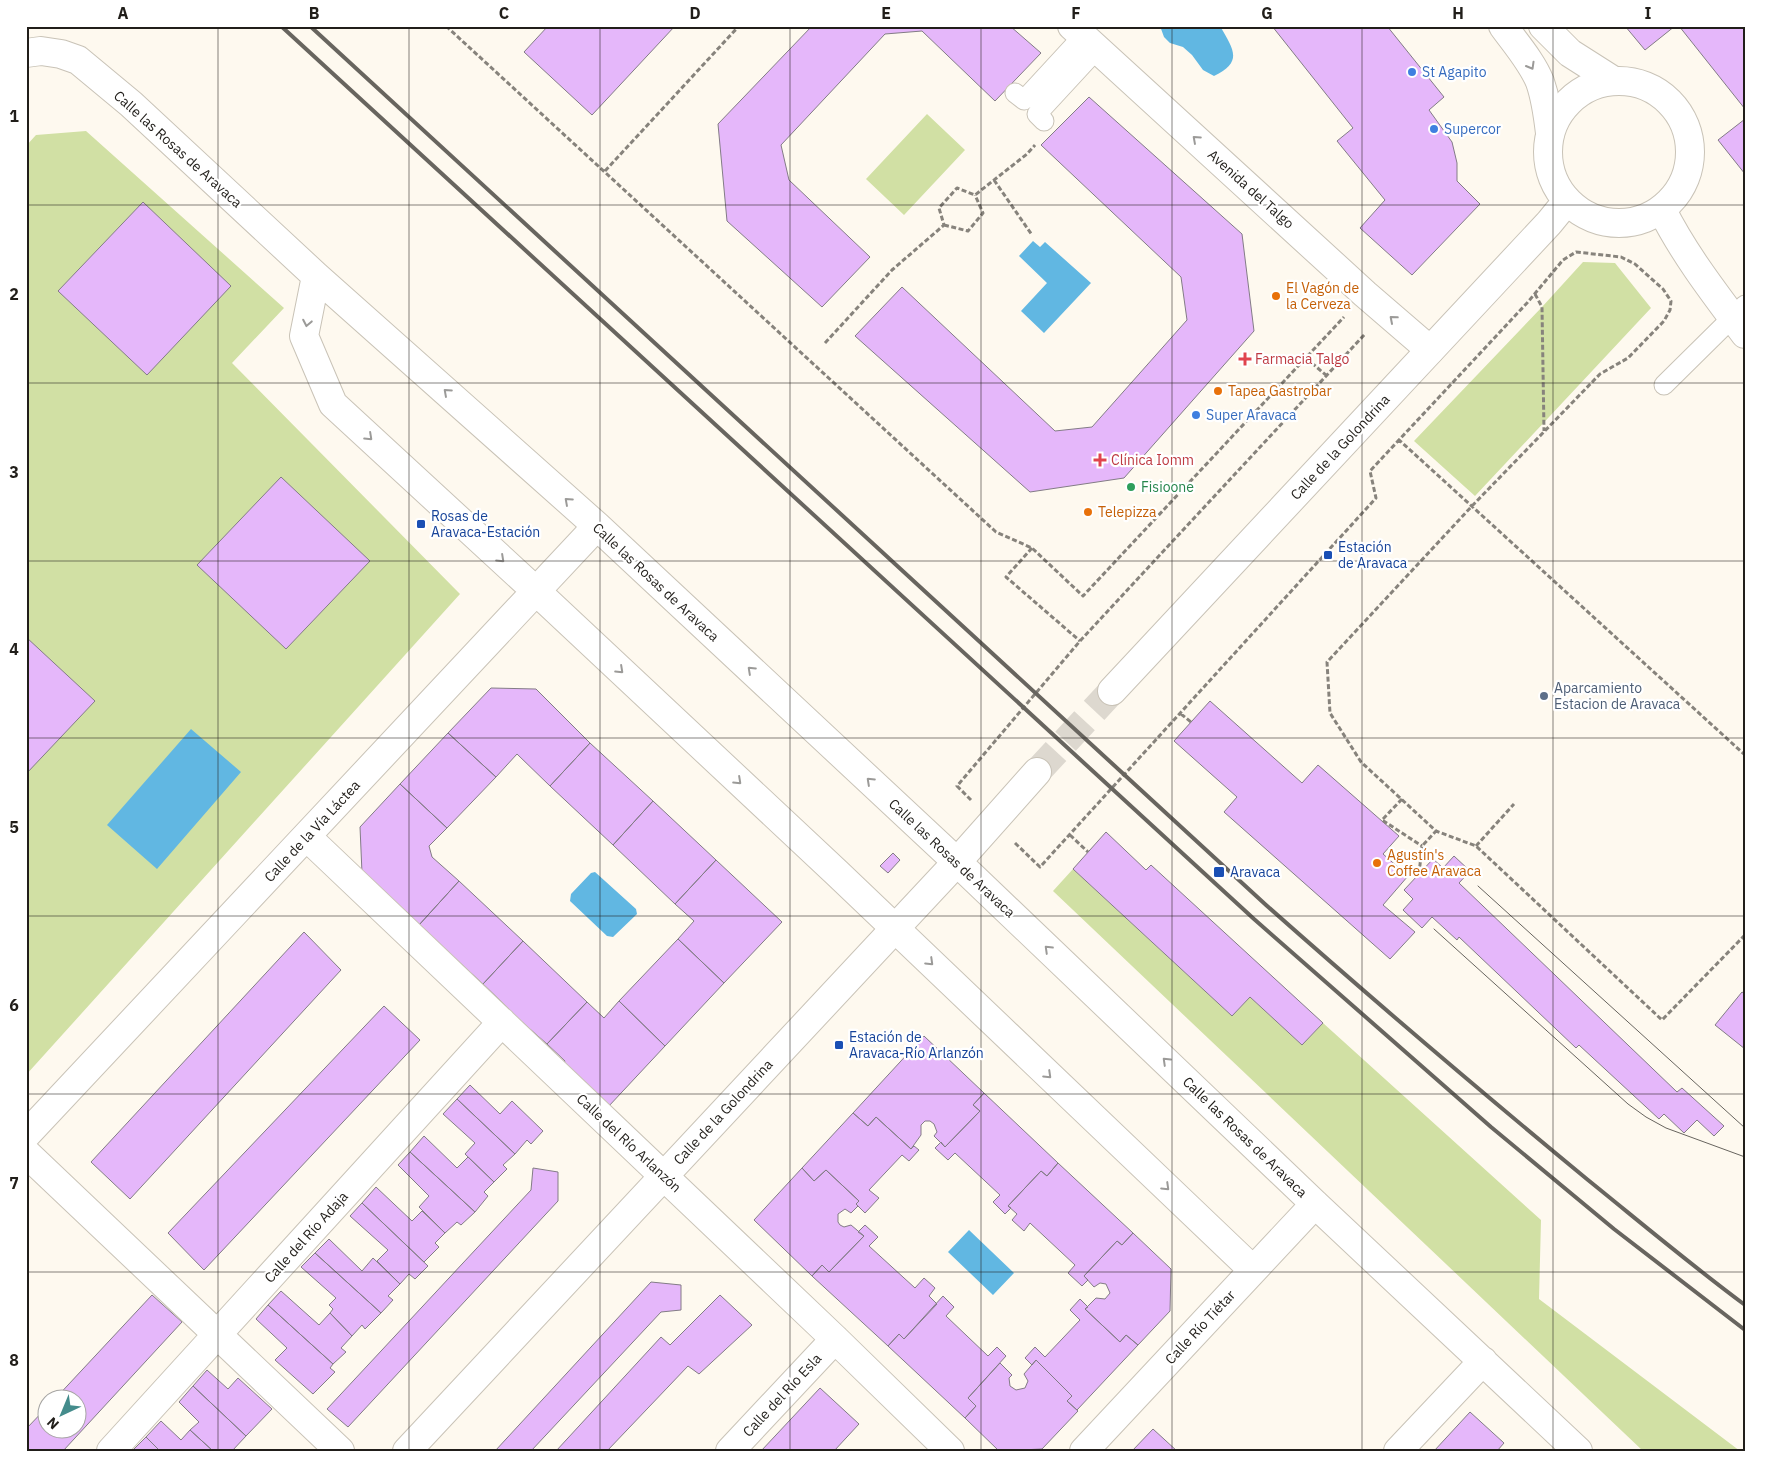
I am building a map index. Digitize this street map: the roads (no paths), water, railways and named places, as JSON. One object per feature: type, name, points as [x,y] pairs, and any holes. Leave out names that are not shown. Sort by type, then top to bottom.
[{"type":"street","points":[[1503,26],[1522,51],[1539,81],[1546,105],[1550,133],[1548,152],[1551,172],[1559,191],[1567,202],[1591,217],[1611,223],[1632,222],[1662,210],[1675,196],[1684,182],[1690,158],[1688,134],[1678,112],[1661,94],[1639,83],[1614,80],[1593,85],[1574,96],[1559,112],[1550,133]]},
{"type":"street","points":[[1543,26],[1570,53],[1614,80]]},
{"type":"street","name":"Avenida del Talgo","points":[[1084,37],[1365,294],[1430,350]]},
{"type":"street","name":"Calle las Rosas de Aravaca","points":[[26,54],[41,51],[61,54],[78,60],[131,104],[316,276],[597,526],[957,862],[1315,1204],[1578,1451]]},
{"type":"street","name":"Calle de la Golondrina","points":[[1112,691],[1567,202]]},
{"type":"street","points":[[1662,210],[1672,230],[1694,264],[1740,319]]},
{"type":"street","points":[[316,276],[304,336],[333,404],[537,592],[1253,1270]]},
{"type":"street","name":"Calle de la Vía Láctea","points":[[26,1135],[597,526]]},
{"type":"street","name":"Calle de la Golondrina","points":[[407,1451],[895,929],[1037,772]]},
{"type":"street","name":"Calle del Río Arlanzón","points":[[307,837],[835,1339],[950,1451]]},
{"type":"street","name":"Calle del Río Adaja","points":[[111,1451],[502,1022]]},
{"type":"street","points":[[26,1153],[340,1451]]},
{"type":"street","name":"Calle Río Tiétar","points":[[1084,1451],[1315,1204]]},
{"type":"street","name":"Calle del Río Esla","points":[[730,1451],[835,1339]]},
{"type":"street","points":[[1398,1451],[1482,1361]]},
{"type":"lane","points":[[1015,93],[1024,100],[1084,37]]},
{"type":"lane","points":[[1044,121],[1037,114],[1084,37]]},
{"type":"lane","points":[[1664,385],[1740,319]]},
{"type":"water","points":[[1160,26],[1220,26],[1232,49],[1233,55],[1229,66],[1214,76],[1203,70],[1192,55],[1183,47],[1170,43],[1164,37]]},
{"type":"water","points":[[1033,241],[1040,247],[1045,242],[1091,283],[1044,333],[1021,311],[1047,283],[1019,256]]},
{"type":"water","points":[[191,729],[241,772],[157,869],[107,825]]},
{"type":"water","points":[[595,872],[636,909],[637,914],[613,937],[607,936],[570,901],[571,894],[591,873]]},
{"type":"water","points":[[969,1230],[1014,1273],[993,1295],[948,1252]]},
{"type":"tunnel","points":[[1037,772],[1112,691]]},
{"type":"tram line","points":[[1478,886],[1745,1128]]},
{"type":"tram line","points":[[1434,929],[1628,1104],[1666,1128],[1745,1157]]},
{"type":"railway","points":[[281,26],[1254,919],[1491,1127],[1614,1229],[1745,1330]]},
{"type":"railway","points":[[310,26],[1266,905],[1386,1010],[1547,1146],[1745,1305]]},
{"type":"place","name":"St Agapito","points":[[1412,72]]},
{"type":"place","name":"Supercor","points":[[1434,129]]},
{"type":"place","name":"El Vagón de la Cerveza","points":[[1276,296]]},
{"type":"place","name":"Farmacia Talgo","points":[[1245,359]]},
{"type":"place","name":"Tapea Gastrobar","points":[[1218,391]]},
{"type":"place","name":"Super Aravaca","points":[[1196,415]]},
{"type":"place","name":"Clínica Iomm","points":[[1100,460]]},
{"type":"place","name":"Fisioone","points":[[1131,487]]},
{"type":"place","name":"Telepizza","points":[[1088,512]]},
{"type":"place","name":"Rosas de Aravaca-Estación","points":[[421,524]]},
{"type":"place","name":"Estación de Aravaca","points":[[1328,555]]},
{"type":"place","name":"Aparcamiento Estacion de Aravaca","points":[[1544,696]]},
{"type":"place","name":"Agustín's Coffee Aravaca","points":[[1377,863]]},
{"type":"place","name":"Aravaca","points":[[1219,872]]},
{"type":"place","name":"Estación de Aravaca-Río Arlanzón","points":[[839,1045]]}]
